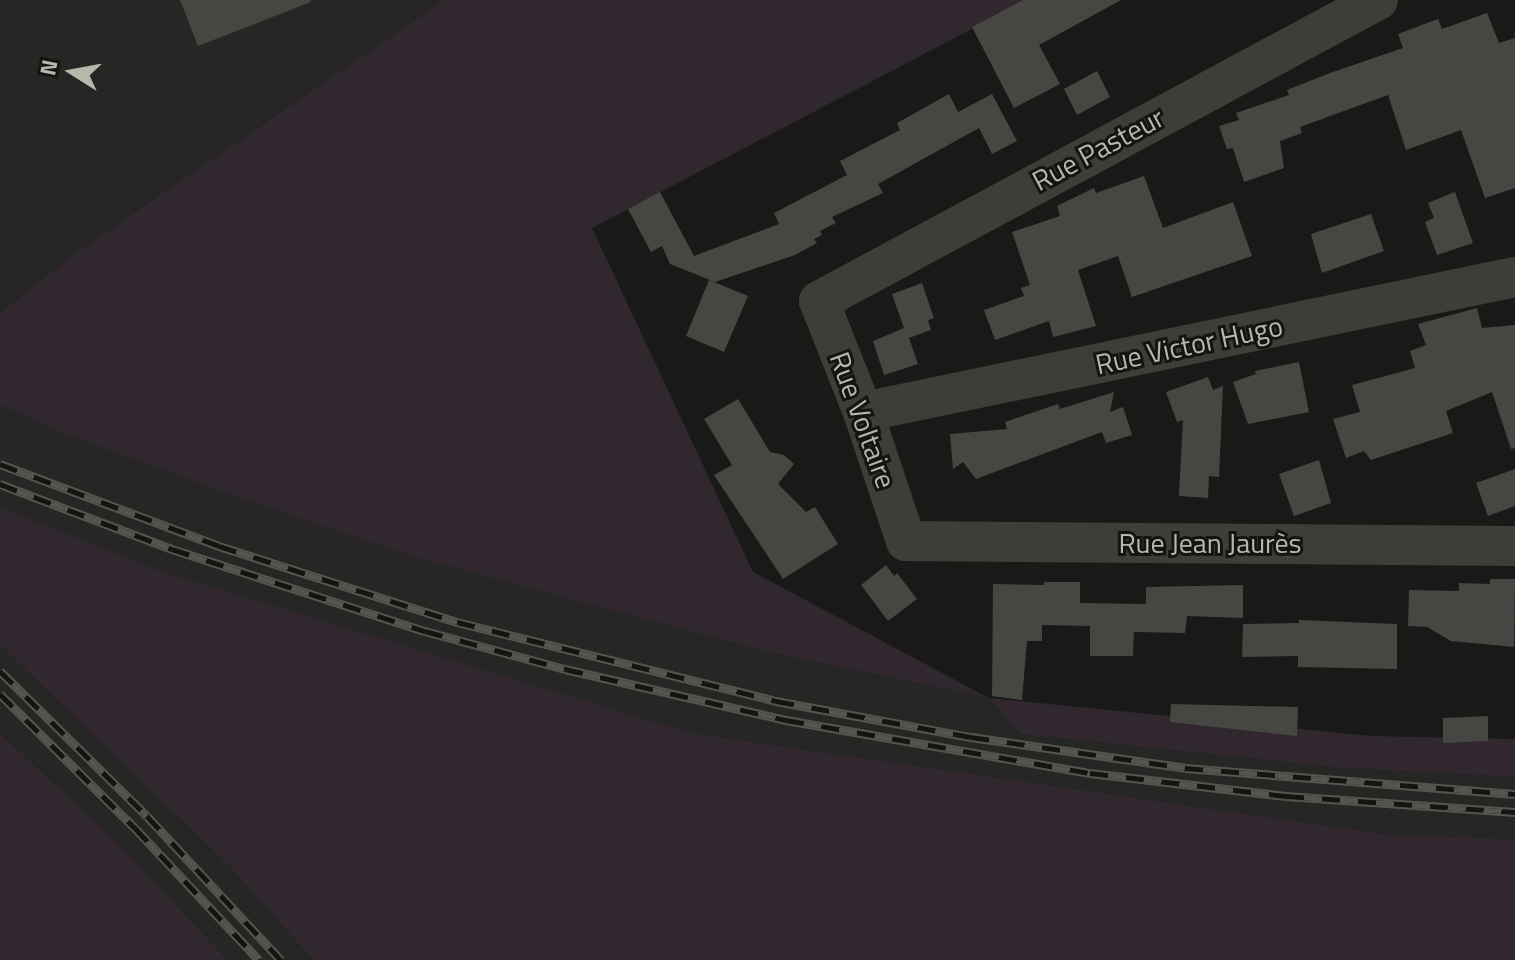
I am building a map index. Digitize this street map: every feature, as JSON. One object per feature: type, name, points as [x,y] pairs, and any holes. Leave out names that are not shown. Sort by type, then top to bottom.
[{"type":"street","name":"Rue Pasteur","points":[[819,301],[1378,0]]},
{"type":"street","name":"Rue Victor Hugo","points":[[863,412],[1515,277]]},
{"type":"street","name":"Rue Voltaire","points":[[819,301],[863,412],[906,541]]},
{"type":"street","name":"Rue Jean Jaurès","points":[[906,541],[1515,546]]},
{"type":"shaded area","points":[[0,0],[444,0],[77,252],[0,313]]},
{"type":"shaded area","points":[[444,0],[1027,0],[592,228],[753,572],[989,698],[763,651],[417,558],[247,501],[62,433],[0,405],[0,313],[77,252]]},
{"type":"shaded area","points":[[0,405],[62,433],[247,501],[417,558],[763,651],[989,698],[1020,734],[1340,768],[1515,777],[1515,839],[1385,834],[692,733],[161,571],[0,507]]},
{"type":"shaded area","points":[[0,507],[161,571],[692,733],[1385,834],[1515,839],[1515,960],[313,960],[229,866],[0,645]]},
{"type":"shaded area","points":[[0,645],[229,866],[313,960],[228,960],[114,839],[0,733]]},
{"type":"shaded area","points":[[989,698],[1371,736],[1515,739],[1515,777],[1340,768],[1020,734]]},
{"type":"shaded area","points":[[0,733],[114,839],[228,960],[0,960]]},
{"type":"building","points":[[180,0],[310,0],[311,2],[198,46]]},
{"type":"building","points":[[1023,0],[1121,0],[1039,45],[1060,84],[1014,108],[972,27]]},
{"type":"building","points":[[1487,13],[1499,43],[1515,38],[1515,188],[1485,198],[1461,130],[1406,150],[1388,95],[1300,127],[1302,133],[1280,141],[1284,168],[1244,182],[1233,148],[1227,149],[1219,126],[1239,120],[1236,113],[1289,95],[1287,90],[1330,73],[1403,48],[1398,34],[1438,19],[1442,29]]},
{"type":"building","points":[[1097,71],[1110,97],[1077,115],[1064,89]]},
{"type":"building","points":[[949,94],[958,112],[992,94],[1017,141],[992,154],[979,128],[878,184],[883,193],[832,217],[836,223],[820,231],[822,235],[814,239],[817,243],[795,255],[715,282],[670,264],[662,246],[651,252],[628,209],[660,192],[694,256],[779,224],[774,213],[847,175],[840,161],[900,130],[897,123]]},
{"type":"building","points":[[1144,176],[1163,228],[1233,202],[1252,256],[1132,297],[1118,256],[1078,270],[1096,326],[1053,337],[1049,321],[995,340],[984,310],[1024,296],[1021,288],[1030,285],[1012,232],[1060,216],[1057,206],[1094,188],[1096,193]]},
{"type":"building","points":[[1455,192],[1473,243],[1437,255],[1425,222],[1434,218],[1428,203]]},
{"type":"building","points":[[1371,214],[1384,251],[1322,273],[1311,234]]},
{"type":"building","points":[[709,280],[748,296],[724,352],[686,336]]},
{"type":"building","points":[[922,283],[934,318],[928,320],[931,330],[909,338],[918,364],[884,375],[873,341],[904,328],[892,294]]},
{"type":"building","points":[[1477,308],[1482,328],[1515,325],[1515,448],[1511,449],[1492,392],[1446,411],[1453,433],[1371,460],[1364,451],[1346,458],[1333,419],[1360,412],[1352,385],[1415,368],[1410,351],[1426,345],[1418,324]]},
{"type":"building","points":[[1299,362],[1309,412],[1248,424],[1233,382],[1256,374],[1255,371]]},
{"type":"building","points":[[1208,377],[1213,390],[1223,386],[1219,477],[1209,476],[1208,498],[1179,496],[1183,420],[1177,422],[1166,392]]},
{"type":"building","points":[[1114,392],[1110,412],[1123,407],[1132,435],[1106,443],[1102,432],[976,479],[963,462],[953,469],[950,434],[1007,429],[1005,422],[1058,404],[1060,409]]},
{"type":"building","points":[[738,399],[770,452],[784,455],[794,464],[778,484],[806,512],[815,507],[838,544],[783,579],[714,475],[732,465],[704,419]]},
{"type":"building","points":[[1319,460],[1331,503],[1294,516],[1279,474]]},
{"type":"building","points":[[1515,469],[1515,506],[1488,516],[1476,483]]},
{"type":"building","points":[[886,565],[894,576],[897,573],[917,599],[888,621],[861,585]]},
{"type":"building","points":[[1490,579],[1515,579],[1514,647],[1451,641],[1427,627],[1408,626],[1409,590],[1459,591],[1459,583],[1490,584]]},
{"type":"building","points":[[1044,582],[1080,582],[1080,603],[1146,604],[1146,587],[1243,585],[1243,618],[1187,616],[1185,633],[1134,632],[1133,656],[1090,656],[1090,626],[1042,625],[1042,641],[1027,641],[1022,700],[992,696],[993,584],[1044,585]]},
{"type":"building","points":[[1299,620],[1397,624],[1397,669],[1298,667],[1298,656],[1242,657],[1243,624],[1299,623]]},
{"type":"building","points":[[1171,704],[1298,707],[1297,736],[1170,722]]},
{"type":"building","points":[[1488,716],[1488,741],[1443,743],[1443,718]]},
{"type":"railway","points":[[0,464],[219,546],[457,622],[776,701],[971,737],[1185,768],[1515,794]]},
{"type":"railway","points":[[0,484],[172,549],[425,631],[565,669],[786,720],[1090,773],[1286,796],[1515,812]]},
{"type":"railway","points":[[0,671],[147,816],[281,960]]},
{"type":"railway","points":[[0,694],[135,828],[259,960]]}]
